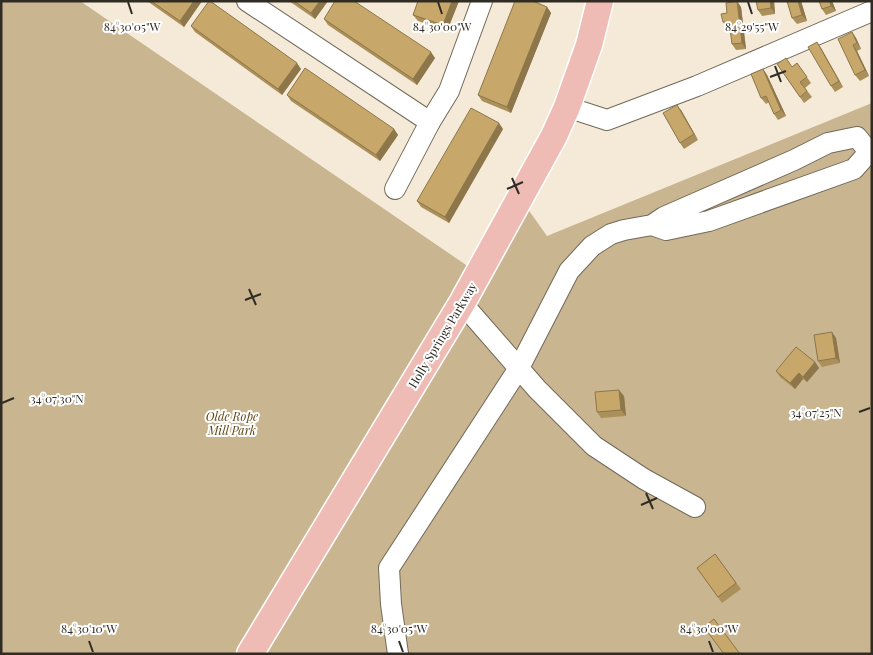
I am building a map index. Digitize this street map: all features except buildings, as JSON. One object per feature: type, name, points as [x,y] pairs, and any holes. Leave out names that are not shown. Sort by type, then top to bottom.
[{"type":"main road","name":"Holly Springs Parkway","points":[[250,654],[462,303],[554,136],[567,107],[589,45],[600,1]]},
{"type":"street","points":[[247,1],[430,122]]},
{"type":"street","points":[[395,189],[430,122],[449,91],[482,1]]},
{"type":"street","points":[[567,107],[607,120],[697,86],[872,11]]},
{"type":"street","points":[[398,654],[391,604],[389,568],[519,368],[569,271],[581,257],[592,246],[611,234],[652,225],[664,217],[786,164],[828,143],[857,137],[870,152],[854,169],[709,221],[666,230],[652,225]]},
{"type":"street","points":[[462,303],[537,389],[594,446],[644,479],[695,507]]},
{"type":"green space","name":"Olde Rope Mill Park","points":[[1,1],[80,1],[469,267],[525,205],[547,236],[872,103],[872,654],[1,654]]}]
